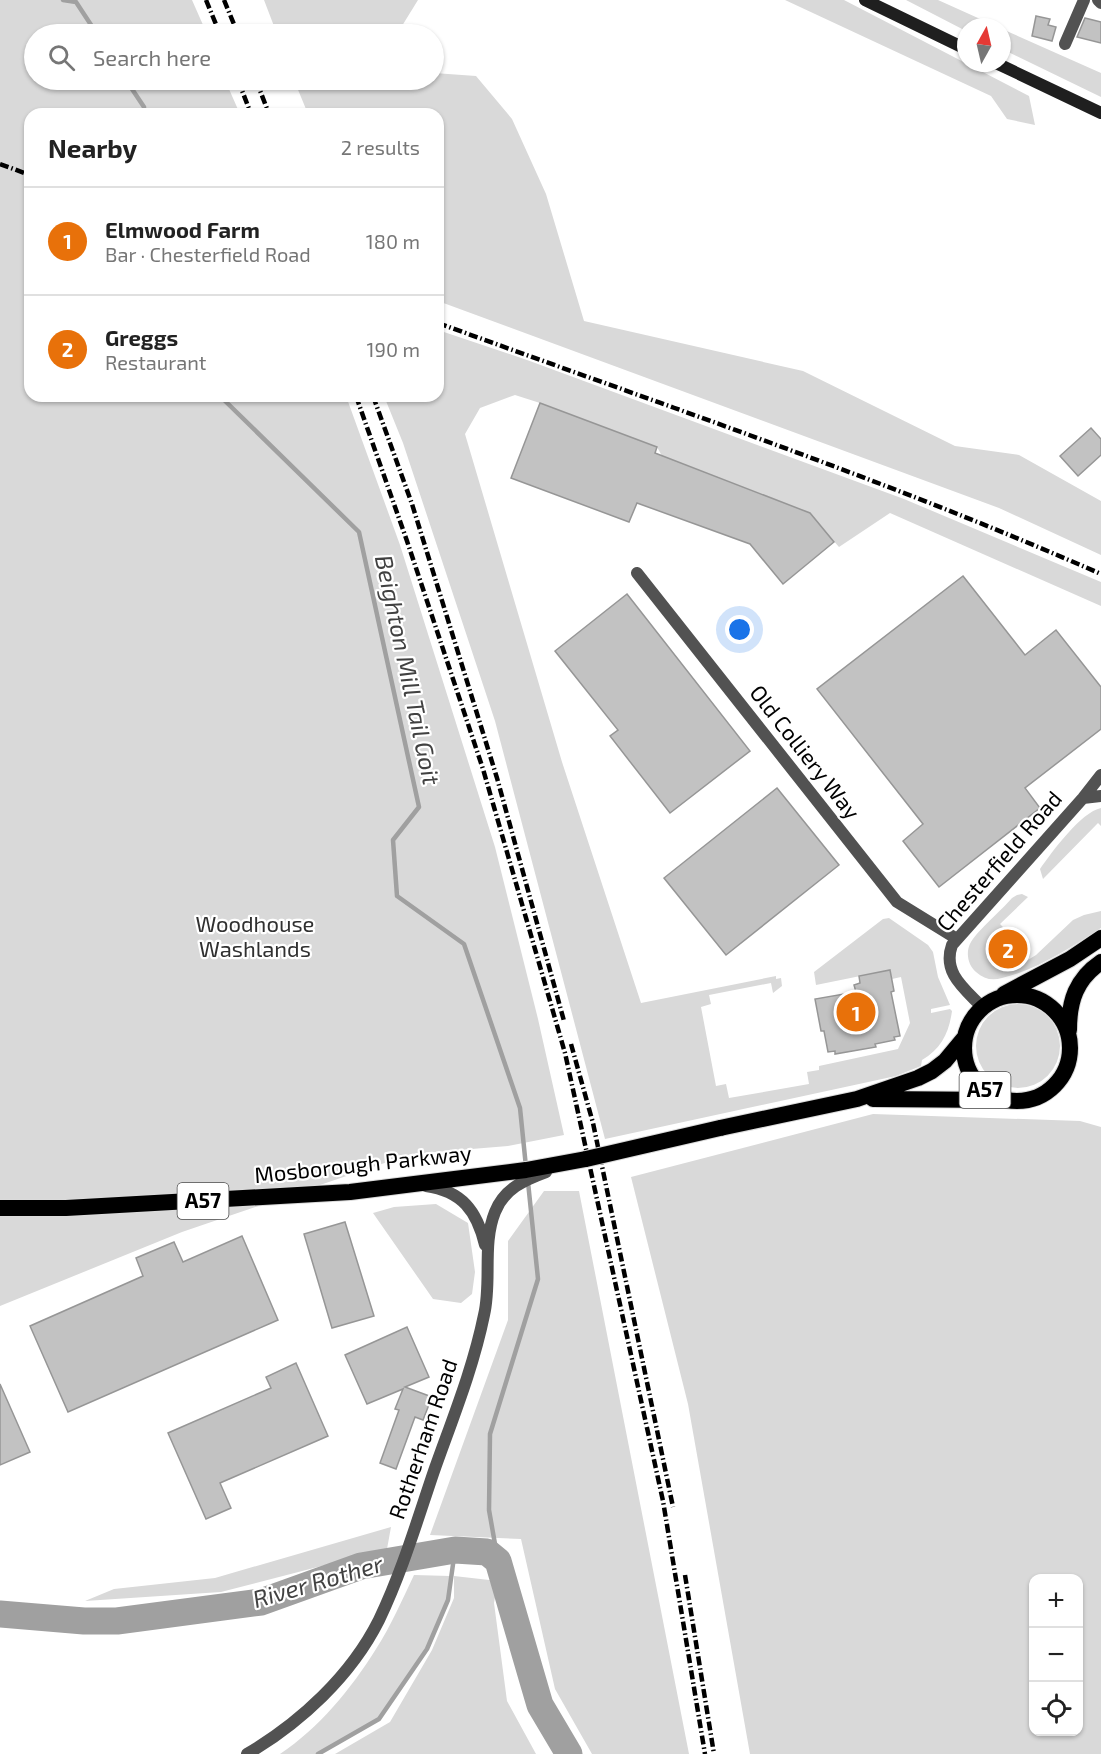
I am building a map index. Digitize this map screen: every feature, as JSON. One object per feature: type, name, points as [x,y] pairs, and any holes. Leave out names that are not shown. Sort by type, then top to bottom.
[{"type":"highway","points":[[987,1004],[1101,938]]},
{"type":"highway","name":"A57","points":[[857,1099],[1021,1102],[1048,1092],[1061,1079],[1070,1057],[1069,1008],[1076,991],[1091,968],[1101,962]]},
{"type":"highway","points":[[987,1004],[1019,995],[1037,999],[1061,1016],[1069,1031]]},
{"type":"highway","name":"A57","points":[[857,1099],[932,1071],[945,1061],[965,1037],[972,1020],[987,1004]]},
{"type":"highway","name":"A57","points":[[965,1037],[964,1052],[968,1070],[980,1087],[1002,1100]]},
{"type":"highway","name":"Mosborough Parkway","points":[[0,1208],[66,1209],[350,1192],[406,1184],[524,1175],[720,1128],[857,1099]]},
{"type":"main road","points":[[865,0],[957,45]]},
{"type":"main road","points":[[1011,70],[1101,113]]},
{"type":"street","points":[[1065,44],[1084,0]]},
{"type":"street","name":"Old Colliery Way","points":[[637,573],[897,902],[957,939]]},
{"type":"street","name":"Chesterfield Road","points":[[987,1004],[956,981],[949,966],[950,952],[957,939],[1101,775]]},
{"type":"street","points":[[1083,798],[1101,796]]},
{"type":"street","points":[[488,1257],[489,1230],[495,1211],[507,1192],[524,1175]]},
{"type":"street","points":[[406,1184],[440,1189],[456,1196],[466,1204],[480,1224],[488,1257]]},
{"type":"street","name":"Rotherham Road","points":[[247,1754],[291,1725],[327,1691],[368,1639],[378,1622],[409,1546],[476,1350],[487,1302],[488,1257]]},
{"type":"green space","name":"Woodhouse Washlands","points":[[0,0],[192,0],[203,24],[24,24],[24,90],[229,90],[237,108],[24,108],[24,402],[348,402],[400,545],[495,847],[564,1135],[508,1146],[411,1154],[182,1232],[0,1306]]},
{"type":"green space","points":[[264,0],[418,0],[403,24],[273,24]]},
{"type":"green space","points":[[785,0],[844,0],[957,59],[957,72],[983,72],[1029,96],[1035,125],[1007,119],[991,96]]},
{"type":"green space","points":[[906,0],[938,0],[978,18],[957,18],[957,26]]},
{"type":"green space","points":[[1011,33],[1101,73],[1101,97],[1011,53]]},
{"type":"green space","points":[[444,74],[476,76],[512,119],[546,194],[584,321],[803,371],[955,446],[1019,455],[1101,501],[1101,555],[999,508],[444,303],[444,108],[306,108],[298,90],[444,90]]},
{"type":"green space","points":[[444,332],[527,360],[904,499],[1101,582],[1101,606],[890,513],[839,547],[809,513],[662,456],[657,447],[515,395],[480,408],[465,434],[562,762],[641,1003],[776,976],[776,979],[781,978],[782,986],[773,993],[771,983],[709,995],[711,1004],[701,1007],[716,1086],[726,1084],[729,1098],[809,1084],[807,1072],[819,1070],[819,1066],[898,1049],[910,1023],[901,977],[892,979],[890,970],[816,985],[814,972],[883,919],[889,918],[928,945],[933,952],[938,977],[950,1005],[931,1009],[931,1013],[950,1009],[952,1011],[943,1040],[929,1056],[922,1060],[921,1066],[896,1076],[605,1139],[495,721],[403,443],[386,402],[444,402]]},
{"type":"green space","points":[[1101,808],[1101,826],[1098,823],[1043,879],[1040,869],[1059,843],[1085,817]]},
{"type":"green space","points":[[1022,894],[1028,897],[1000,924],[1003,927],[993,938],[996,941],[990,947],[1010,966],[1014,962],[1018,966],[1036,955],[1073,920],[1084,915],[1101,911],[1101,928],[1028,969],[998,979],[985,978],[971,966],[968,958],[969,946],[979,932],[1012,898]]},
{"type":"green space","points":[[1018,1004],[1034,1007],[1048,1016],[1057,1030],[1060,1046],[1057,1062],[1048,1076],[1034,1085],[1018,1088],[1002,1085],[988,1076],[979,1062],[976,1046],[979,1030],[988,1016],[1002,1007]]},
{"type":"green space","points":[[873,1114],[1080,1121],[1101,1127],[1101,1754],[750,1754],[688,1404],[631,1177]]},
{"type":"green space","points":[[544,1191],[579,1191],[689,1754],[592,1754],[555,1689],[521,1539],[430,1535],[508,1320],[508,1241]]},
{"type":"green space","points":[[436,1204],[468,1223],[475,1272],[472,1294],[461,1303],[433,1299],[373,1213],[394,1207]]},
{"type":"green space","points":[[391,1527],[387,1549],[221,1592],[85,1601],[114,1589],[215,1578]]},
{"type":"green space","points":[[414,1575],[450,1576],[448,1600],[427,1649],[379,1719],[318,1754],[280,1754],[321,1720],[356,1679],[387,1631]]},
{"type":"green space","points":[[454,1576],[498,1581],[494,1603],[507,1701],[536,1754],[335,1754],[390,1722],[432,1650],[454,1598]]},
{"type":"building","points":[[1036,16],[1050,19],[1048,25],[1056,27],[1052,41],[1032,36]]},
{"type":"building","points":[[1085,18],[1101,22],[1101,43],[1077,37]]},
{"type":"building","points":[[540,403],[657,447],[655,453],[810,513],[834,542],[783,584],[750,544],[637,503],[629,522],[511,478]]},
{"type":"building","points":[[1091,428],[1101,439],[1101,455],[1078,476],[1060,456]]},
{"type":"building","points":[[963,576],[1025,655],[1056,630],[1101,687],[1101,729],[1025,788],[1040,808],[939,887],[903,841],[923,824],[817,689]]},
{"type":"building","points":[[627,594],[750,751],[670,813],[610,736],[618,730],[555,651]]},
{"type":"building","points":[[777,788],[839,865],[726,955],[664,878]]},
{"type":"building","points":[[1006,931],[1026,951],[1010,966],[990,947]]},
{"type":"building","points":[[890,970],[894,991],[891,992],[900,1036],[894,1037],[895,1040],[875,1044],[876,1047],[835,1054],[835,1051],[828,1052],[815,999],[856,992],[854,985],[860,983],[859,976]]},
{"type":"building","points":[[345,1222],[374,1316],[332,1328],[304,1234]]},
{"type":"building","points":[[242,1236],[278,1320],[68,1412],[30,1326],[143,1276],[136,1258],[174,1242],[183,1262]]},
{"type":"building","points":[[407,1327],[429,1377],[405,1387],[432,1397],[423,1420],[415,1417],[396,1469],[380,1463],[399,1410],[395,1409],[403,1389],[367,1404],[345,1355]]},
{"type":"building","points":[[296,1363],[328,1436],[220,1483],[231,1508],[206,1519],[168,1433],[271,1388],[266,1377]]},
{"type":"building","points":[[0,1384],[30,1452],[0,1465]]},
{"type":"waterway","name":"Beighton Mill Tail Goit","points":[[63,0],[76,2],[90,24]]},
{"type":"waterway","name":"Beighton Mill Tail Goit","points":[[133,90],[144,108]]},
{"type":"waterway","name":"Beighton Mill Tail Goit","points":[[226,402],[359,532],[419,807],[393,840],[397,896],[464,944],[520,1108],[526,1167]]},
{"type":"waterway","name":"Beighton Mill Tail Goit","points":[[498,1561],[489,1510],[490,1434],[538,1279],[528,1182]]},
{"type":"waterway","points":[[318,1754],[379,1719],[427,1649],[448,1600],[455,1550]]},
{"type":"waterway","name":"River Rother","points":[[0,1614],[84,1621],[117,1621],[261,1602],[361,1566],[455,1550],[487,1552],[498,1561],[540,1705],[569,1754]]},
{"type":"railway","points":[[206,0],[216,24]]},
{"type":"railway","points":[[224,0],[234,24]]},
{"type":"railway","points":[[242,90],[249,108]]},
{"type":"railway","points":[[260,90],[267,108]]},
{"type":"railway","points":[[0,164],[24,173]]},
{"type":"railway","points":[[444,325],[855,474],[1020,539],[1101,574]]},
{"type":"railway","points":[[358,402],[483,769],[565,1053],[663,1501],[705,1754]]},
{"type":"railway","points":[[375,402],[412,504],[497,778],[564,1021]]},
{"type":"railway","points":[[571,1044],[593,1123],[673,1507]]},
{"type":"railway","points":[[685,1575],[714,1754]]},
{"type":"place","name":"Greggs","points":[[1008,949]]},
{"type":"place","name":"Elmwood Farm","points":[[856,1012]]}]
